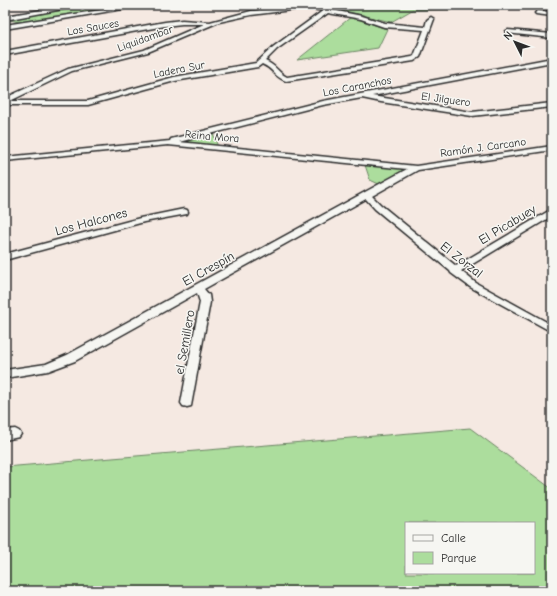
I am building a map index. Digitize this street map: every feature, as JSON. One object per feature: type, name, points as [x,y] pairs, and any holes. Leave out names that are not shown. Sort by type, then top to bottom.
[{"type":"street","points":[[5,19],[81,5]]},
{"type":"street","points":[[5,27],[143,5]]},
{"type":"street","points":[[266,5],[328,10],[384,25],[427,29]]},
{"type":"street","name":"Ladera Sur","points":[[5,102],[88,103],[167,80],[248,68],[262,62],[275,48],[337,5]]},
{"type":"street","name":"Liquidambar","points":[[5,102],[70,70],[146,51],[210,23],[252,13],[297,8]]},
{"type":"street","points":[[538,13],[552,14]]},
{"type":"street","points":[[5,19],[18,25]]},
{"type":"street","points":[[262,62],[270,65],[277,71],[280,78],[286,79],[414,59],[417,58],[427,29],[430,25],[429,21],[431,19]]},
{"type":"street","name":"Los Sauces","points":[[5,53],[165,24],[188,22],[210,23]]},
{"type":"street","points":[[508,32],[552,36]]},
{"type":"street","name":"Los Caranchos","points":[[168,143],[281,113],[361,95],[552,60]]},
{"type":"street","name":"El Jilguero","points":[[361,95],[381,100],[472,114],[552,105]]},
{"type":"street","name":"Reina Mora","points":[[5,159],[168,143],[416,168]]},
{"type":"street","name":"Ramón J. Carcano","points":[[416,168],[552,148]]},
{"type":"street","name":"El Crespín","points":[[5,374],[48,367],[65,361],[416,168]]},
{"type":"street","name":"El Zorzal","points":[[367,195],[378,207],[454,271],[497,300],[552,329]]},
{"type":"street","name":"Los Halcones","points":[[5,257],[143,220],[184,212]]},
{"type":"street","name":"El Picabuey","points":[[454,271],[552,212]]},
{"type":"street","name":"el Semillero","points":[[187,403],[206,299],[199,288]]},
{"type":"green space","points":[[92,5],[137,5],[24,23],[5,19]]},
{"type":"green space","points":[[348,5],[500,5],[470,9],[412,10],[391,22],[337,9]]},
{"type":"green space","points":[[351,17],[387,29],[378,48],[297,60]]},
{"type":"green space","points":[[213,133],[218,147],[183,142],[183,140]]},
{"type":"green space","points":[[365,165],[409,169],[381,185],[370,180]]},
{"type":"green space","points":[[470,428],[552,489],[552,591],[5,591],[5,467]]}]
